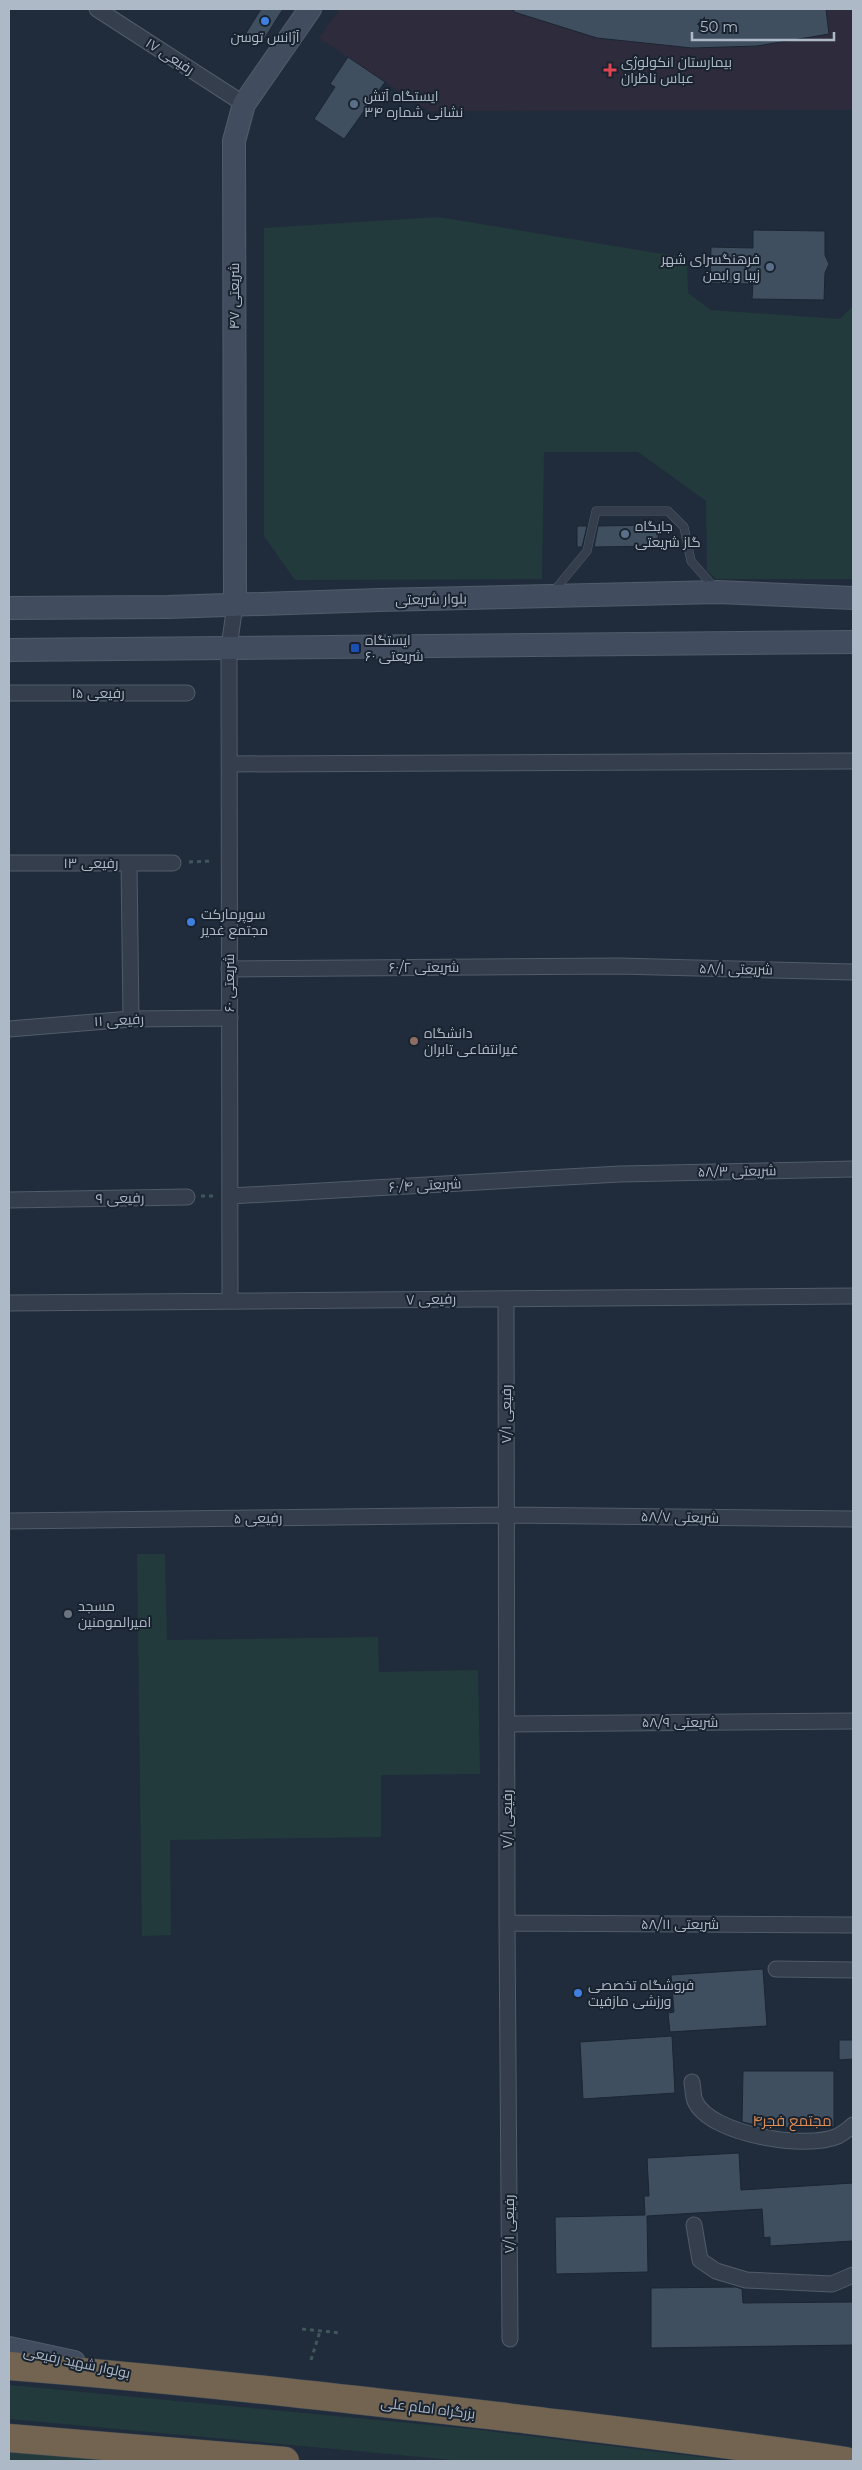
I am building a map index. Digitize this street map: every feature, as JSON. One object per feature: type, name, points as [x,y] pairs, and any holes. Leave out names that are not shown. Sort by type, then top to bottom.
[{"type":"highway","name":"بزرگراه امام علی","points":[[9,2366],[146,2377],[328,2396],[741,2445],[846,2461]]},
{"type":"highway","points":[[9,2438],[285,2461]]},
{"type":"main road","name":"شریعتی ۴۷","points":[[236,605],[234,150],[244,104],[310,9]]},
{"type":"main road","name":"بلوار شریعتی","points":[[9,608],[236,605],[718,592],[853,598]]},
{"type":"main road","points":[[9,650],[853,642]]},
{"type":"main road","name":"بولوار شهید رفیعی","points":[[9,2348],[146,2377]]},
{"type":"street","name":"رفیعی ۱۷","points":[[97,9],[244,104]]},
{"type":"street","name":"شریعتی ۶۰","points":[[230,1301],[229,647],[236,605]]},
{"type":"street","name":"رفیعی ۱۵","points":[[9,694],[187,693]]},
{"type":"street","points":[[229,764],[853,761]]},
{"type":"street","name":"رفیعی ۱۳","points":[[9,863],[173,863]]},
{"type":"street","points":[[128,863],[131,1019]]},
{"type":"street","name":"شریعتی ۶۰/۲","points":[[229,969],[619,966]]},
{"type":"street","name":"شریعتی ۵۸/۱","points":[[619,966],[853,972]]},
{"type":"street","name":"رفیعی ۱۱","points":[[9,1029],[131,1019],[230,1018]]},
{"type":"street","name":"شریعتی ۵۸/۳","points":[[620,1174],[853,1169]]},
{"type":"street","name":"شریعتی ۶۰/۴","points":[[230,1196],[620,1174]]},
{"type":"street","name":"رفیعی ۹","points":[[9,1200],[187,1197]]},
{"type":"street","name":"رفیعی ۷","points":[[9,1303],[853,1296]]},
{"type":"street","name":"رفیعی ۷/۱","points":[[506,1298],[510,2339]]},
{"type":"street","name":"شریعتی ۵۸/۷","points":[[507,1514],[853,1520]]},
{"type":"street","name":"رفیعی ۵","points":[[9,1521],[507,1514]]},
{"type":"street","name":"شریعتی ۵۸/۹","points":[[507,1724],[853,1721]]},
{"type":"street","name":"شریعتی ۵۸/۱۱","points":[[507,1923],[853,1925]]},
{"type":"street","points":[[776,1969],[853,1970]]},
{"type":"street","points":[[692,2082],[696,2102],[716,2122],[751,2135],[786,2141],[814,2141],[837,2137],[853,2125]]},
{"type":"street","points":[[694,2225],[700,2260],[716,2271],[746,2280],[792,2283],[832,2284],[853,2275]]},
{"type":"lane","points":[[549,597],[587,551],[596,512],[668,510],[684,527],[691,561],[718,592]]},
{"type":"path","points":[[173,863],[228,861]]},
{"type":"path","points":[[187,1197],[230,1196]]},
{"type":"path","points":[[302,2329],[341,2333]]},
{"type":"path","points":[[311,2360],[320,2331]]},
{"type":"shaded area","name":"بیمارستان انکولوژی عباس ناظران","points":[[340,9],[853,9],[853,110],[429,111],[319,38]]},
{"type":"green space","points":[[438,217],[687,258],[688,293],[711,310],[840,319],[853,306],[853,579],[716,579],[707,571],[706,501],[638,452],[544,452],[542,579],[295,580],[264,536],[264,228]]},
{"type":"green space","points":[[137,1554],[165,1554],[167,1640],[378,1637],[379,1672],[478,1670],[480,1774],[381,1775],[381,1837],[170,1840],[171,1935],[142,1936]]},
{"type":"green space","points":[[9,2385],[472,2429],[733,2461],[464,2461],[9,2419]]},
{"type":"green space","points":[[9,2448],[141,2461],[9,2461]]},
{"type":"building","name":"آژانس توسن","points":[[261,9],[283,9],[261,44],[246,33]]},
{"type":"building","points":[[514,9],[826,9],[829,34],[757,46],[692,48],[597,38],[514,12]]},
{"type":"building","points":[[348,57],[385,82],[344,139],[314,119],[335,87],[330,84]]},
{"type":"building","name":"فرهنگسرای شهر زیبا و ایمن","points":[[753,230],[825,231],[825,255],[829,264],[825,273],[824,300],[752,299],[753,284],[710,283],[711,247],[753,248]]},
{"type":"building","points":[[658,525],[658,546],[594,547],[598,526]]},
{"type":"building","points":[[577,526],[587,526],[582,547],[577,547]]},
{"type":"building","points":[[763,1969],[767,2026],[670,2032],[668,2013],[674,2012],[671,1975]]},
{"type":"building","points":[[672,2036],[675,2093],[583,2099],[580,2042]]},
{"type":"building","points":[[839,2040],[853,2040],[853,2059],[839,2060]]},
{"type":"building","points":[[743,2071],[834,2071],[834,2127],[769,2128],[742,2122]]},
{"type":"building","points":[[739,2153],[741,2190],[853,2183],[853,2241],[770,2246],[770,2237],[764,2238],[762,2209],[647,2216],[648,2272],[556,2274],[555,2217],[645,2215],[644,2196],[649,2196],[647,2158]]},
{"type":"building","points":[[736,2287],[742,2289],[743,2303],[853,2302],[853,2345],[651,2348],[651,2288]]},
{"type":"place","name":"آژانس توسن","points":[[265,21]]},
{"type":"place","name":"بیمارستان انکولوژی عباس ناظران","points":[[610,70]]},
{"type":"place","name":"ایستگاه آتش نشانی شماره ۳۴","points":[[354,104]]},
{"type":"place","name":"فرهنگسرای شهر زیبا و ایمن","points":[[770,267]]},
{"type":"place","name":"جایگاه گاز شریعتی","points":[[625,534]]},
{"type":"place","name":"ایستگاه شریعتی ۶۰","points":[[355,648]]},
{"type":"place","name":"سوپرمارکت مجتمع غدیر","points":[[191,922]]},
{"type":"place","name":"دانشگاه غیرانتفاعی تابران","points":[[414,1041]]},
{"type":"place","name":"مسجد امیرالمومنین","points":[[68,1614]]},
{"type":"place","name":"فروشگاه تخصصی ورزشی مازفیت","points":[[578,1993]]},
{"type":"district","name":"مجتمع فجر۴","points":[[792,2121]]}]
